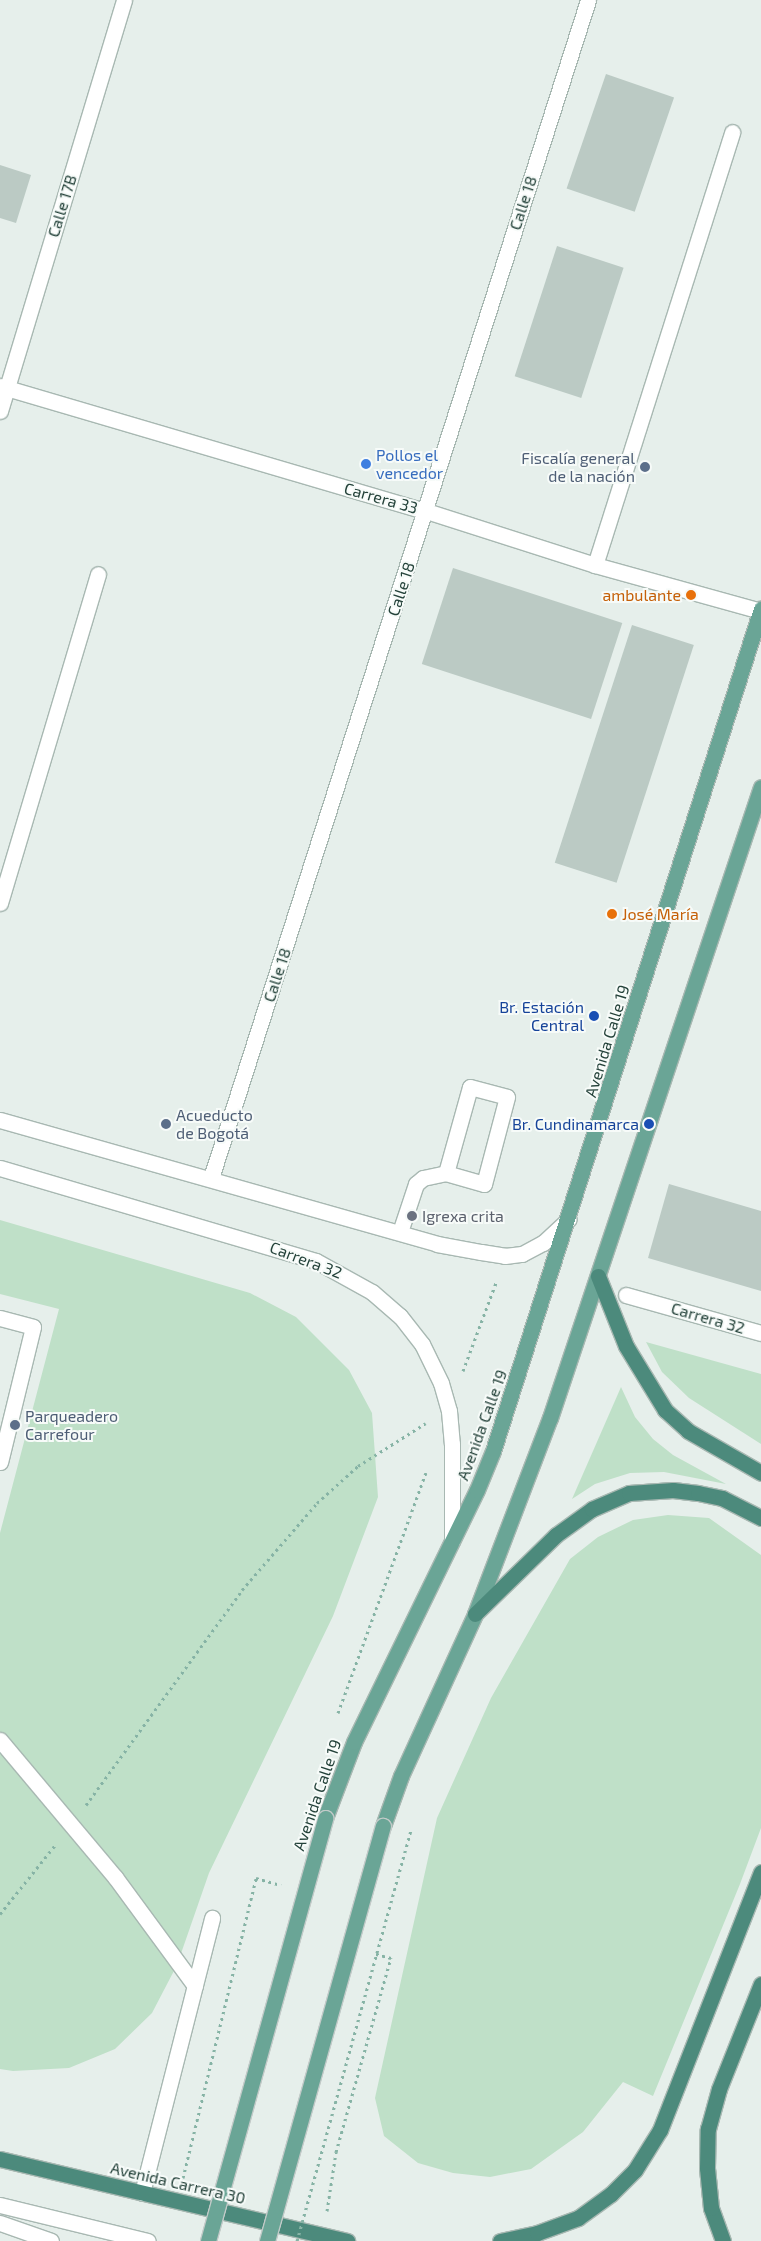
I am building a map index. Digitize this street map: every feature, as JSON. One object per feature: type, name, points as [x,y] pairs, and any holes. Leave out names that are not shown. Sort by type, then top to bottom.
[{"type":"highway","points":[[598,1276],[626,1346],[665,1410],[688,1431],[761,1473]]},
{"type":"highway","points":[[475,1614],[556,1535],[592,1509],[629,1493],[673,1490],[698,1493],[722,1498],[761,1518]]},
{"type":"highway","points":[[500,2241],[537,2233],[578,2218],[611,2194],[635,2170],[660,2130],[761,1872]]},
{"type":"highway","points":[[723,2241],[711,2208],[707,2168],[708,2129],[719,2089],[761,1984]]},
{"type":"highway","name":"Avenida Carrera 30","points":[[0,2159],[347,2241]]},
{"type":"main road","name":"Avenida Calle 19","points":[[208,2241],[325,1818],[354,1742],[452,1541],[493,1451],[569,1219],[761,610]]},
{"type":"main road","points":[[266,2241],[383,1826],[401,1776],[475,1614],[550,1418],[761,787]]},
{"type":"street","name":"Calle 17B","points":[[0,411],[3,387],[124,0]]},
{"type":"street","name":"Calle 18","points":[[211,1178],[588,0]]},
{"type":"street","points":[[595,565],[732,132]]},
{"type":"street","name":"Carrera 33","points":[[3,387],[426,511],[595,565],[761,610]]},
{"type":"street","points":[[0,903],[98,574]]},
{"type":"street","points":[[400,1232],[416,1184],[423,1178],[446,1173],[484,1184],[507,1097],[470,1088],[446,1173]]},
{"type":"street","points":[[0,1120],[211,1178],[437,1244],[505,1256],[522,1254],[543,1243],[569,1219]]},
{"type":"street","name":"Carrera 32","points":[[0,1168],[267,1245],[316,1261],[348,1277],[400,1316],[422,1344],[441,1383],[449,1411],[452,1541]]},
{"type":"street","name":"Carrera 32","points":[[626,1295],[761,1333]]},
{"type":"street","points":[[0,1318],[33,1327],[0,1462]]},
{"type":"street","points":[[0,1740],[115,1877],[195,1986]]},
{"type":"street","points":[[142,2193],[212,1918]]},
{"type":"street","points":[[0,2205],[148,2241]]},
{"type":"street","points":[[0,2223],[50,2241]]},
{"type":"path","points":[[0,1914],[71,1825],[242,1590],[317,1503],[358,1466],[449,1411],[505,1256]]},
{"type":"path","points":[[334,1723],[428,1466]]},
{"type":"path","points":[[297,2241],[411,1830]]},
{"type":"path","points":[[178,2201],[209,2064],[256,1878],[281,1885]]},
{"type":"path","points":[[323,2235],[336,2152],[391,1958],[376,1954]]},
{"type":"green space","points":[[0,1220],[250,1293],[296,1317],[349,1370],[372,1413],[378,1497],[333,1616],[209,1873],[177,1965],[152,2013],[115,2049],[69,2068],[13,2071],[0,2069],[0,1533],[59,1309],[0,1294]]},
{"type":"green space","points":[[646,1342],[761,1374],[761,1444],[689,1398],[662,1372]]},
{"type":"green space","points":[[621,1387],[635,1417],[653,1439],[673,1455],[726,1484],[664,1472],[630,1473],[595,1484],[572,1499]]},
{"type":"green space","points":[[668,1515],[709,1518],[761,1555],[761,1828],[740,1884],[653,2096],[623,2082],[583,2132],[531,2169],[490,2177],[453,2173],[418,2163],[384,2136],[375,2098],[437,1818],[491,1698],[570,1559],[598,1537],[633,1520]]},
{"type":"building","points":[[606,74],[674,97],[635,212],[567,188]]},
{"type":"building","points":[[0,165],[31,175],[16,223],[0,218]]},
{"type":"building","points":[[557,246],[624,268],[581,398],[515,376]]},
{"type":"building","points":[[453,568],[622,623],[591,719],[422,664]]},
{"type":"building","points":[[632,625],[694,645],[617,883],[555,863]]},
{"type":"building","points":[[669,1184],[761,1211],[761,1291],[648,1258]]},
{"type":"place","name":"Pollos el vencedor","points":[[366,464]]},
{"type":"place","name":"Fiscalía general de la nación","points":[[645,467]]},
{"type":"place","name":"ambulante","points":[[691,595]]},
{"type":"place","name":"José María","points":[[612,914]]},
{"type":"place","name":"Br. Estación Central","points":[[594,1016]]},
{"type":"place","name":"Acueducto de Bogotá","points":[[166,1124]]},
{"type":"place","name":"Br. Cundinamarca","points":[[649,1124]]},
{"type":"place","name":"Igrexa crita","points":[[412,1216]]},
{"type":"place","name":"Parqueadero Carrefour","points":[[15,1425]]}]
